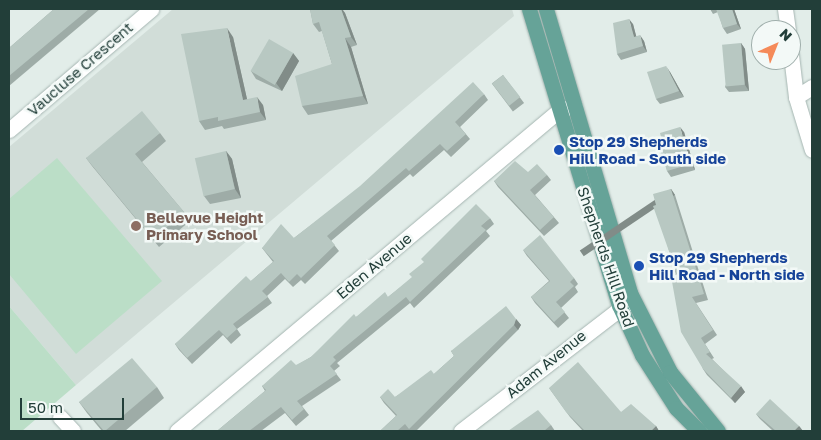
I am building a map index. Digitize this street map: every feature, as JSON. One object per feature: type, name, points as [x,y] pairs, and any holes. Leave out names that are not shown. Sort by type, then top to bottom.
[{"type":"main road","name":"Shepherds Hill Road","points":[[529,9],[567,108],[642,355],[676,408],[699,431]]},
{"type":"main road","name":"Shepherds Hill Road","points":[[546,9],[567,108]]},
{"type":"main road","name":"Shepherds Hill Road","points":[[626,302],[670,372],[718,431]]},
{"type":"street","name":"Vaucluse Crescent","points":[[9,130],[151,9]]},
{"type":"street","points":[[793,70],[796,98],[812,150]]},
{"type":"street","points":[[796,98],[812,87]]},
{"type":"street","name":"Eden Avenue","points":[[177,431],[567,108]]},
{"type":"street","name":"Adam Avenue","points":[[462,431],[626,302]]},
{"type":"street","points":[[60,417],[73,431]]},
{"type":"shaded area","name":"Bellevue Height Primary School","points":[[173,9],[512,9],[514,16],[76,385],[9,306],[9,147]]},
{"type":"green space","points":[[57,158],[162,281],[76,354],[9,274],[9,199]]},
{"type":"green space","points":[[9,306],[76,385],[22,431],[9,431]]},
{"type":"building","points":[[54,9],[89,9],[9,76],[9,48]]},
{"type":"building","points":[[310,9],[341,9],[351,37],[345,38],[363,96],[302,106],[295,76],[332,64],[319,22],[313,24]]},
{"type":"building","points":[[716,9],[732,9],[737,24],[723,28]]},
{"type":"building","points":[[629,19],[634,37],[640,35],[643,46],[617,54],[613,23]]},
{"type":"building","points":[[227,28],[243,100],[257,97],[260,112],[218,121],[218,117],[199,121],[181,34]]},
{"type":"building","points":[[269,39],[293,53],[275,85],[250,71]]},
{"type":"building","points":[[741,43],[745,85],[726,86],[722,45]]},
{"type":"building","points":[[666,66],[679,91],[656,99],[647,72]]},
{"type":"building","points":[[503,75],[520,97],[509,106],[492,84]]},
{"type":"building","points":[[473,82],[484,94],[455,122],[466,134],[447,151],[440,144],[409,171],[406,168],[327,236],[335,245],[301,278],[297,274],[289,282],[281,273],[262,291],[268,297],[233,324],[237,329],[227,338],[219,330],[187,358],[175,344],[246,276],[251,281],[274,261],[262,248],[281,224],[294,238],[360,186]]},
{"type":"building","points":[[142,111],[160,133],[135,154],[184,212],[153,239],[86,158]]},
{"type":"building","points":[[680,127],[691,164],[667,171],[660,149],[664,148],[660,133]]},
{"type":"building","points":[[226,151],[235,189],[204,196],[195,158]]},
{"type":"building","points":[[515,161],[528,172],[537,164],[547,175],[530,190],[554,217],[540,230],[494,181]]},
{"type":"building","points":[[671,189],[704,294],[692,297],[713,330],[701,338],[710,352],[706,354],[741,386],[731,398],[703,369],[681,332],[671,276],[677,274],[653,206],[656,205],[653,194]]},
{"type":"building","points":[[476,204],[490,218],[481,226],[486,230],[410,302],[406,297],[333,357],[336,360],[330,366],[337,374],[297,401],[304,409],[292,420],[281,407],[249,431],[217,431],[266,390],[262,386],[291,360],[296,365],[311,357],[354,314],[356,317],[385,292],[388,297],[412,277],[409,274],[424,262],[421,259]]},
{"type":"building","points":[[540,235],[574,278],[570,282],[574,286],[556,302],[565,312],[554,322],[531,297],[550,281],[523,250]]},
{"type":"building","points":[[506,306],[516,319],[514,325],[409,429],[405,424],[397,431],[380,431],[397,415],[380,397],[388,389],[395,397],[431,370],[434,374],[454,356],[451,351]]},
{"type":"building","points":[[132,358],[157,387],[104,431],[79,402]]},
{"type":"building","points":[[578,362],[621,412],[631,404],[656,426],[651,431],[585,431],[566,412],[549,388]]},
{"type":"building","points":[[770,399],[799,426],[794,431],[776,431],[756,414]]},
{"type":"building","points":[[538,410],[551,425],[544,431],[508,431]]},
{"type":"place","name":"Stop 29 Shepherds Hill Road - South side","points":[[559,150]]},
{"type":"place","name":"Bellevue Height Primary School","points":[[136,226]]},
{"type":"place","name":"Stop 29 Shepherds Hill Road - North side","points":[[639,266]]}]
